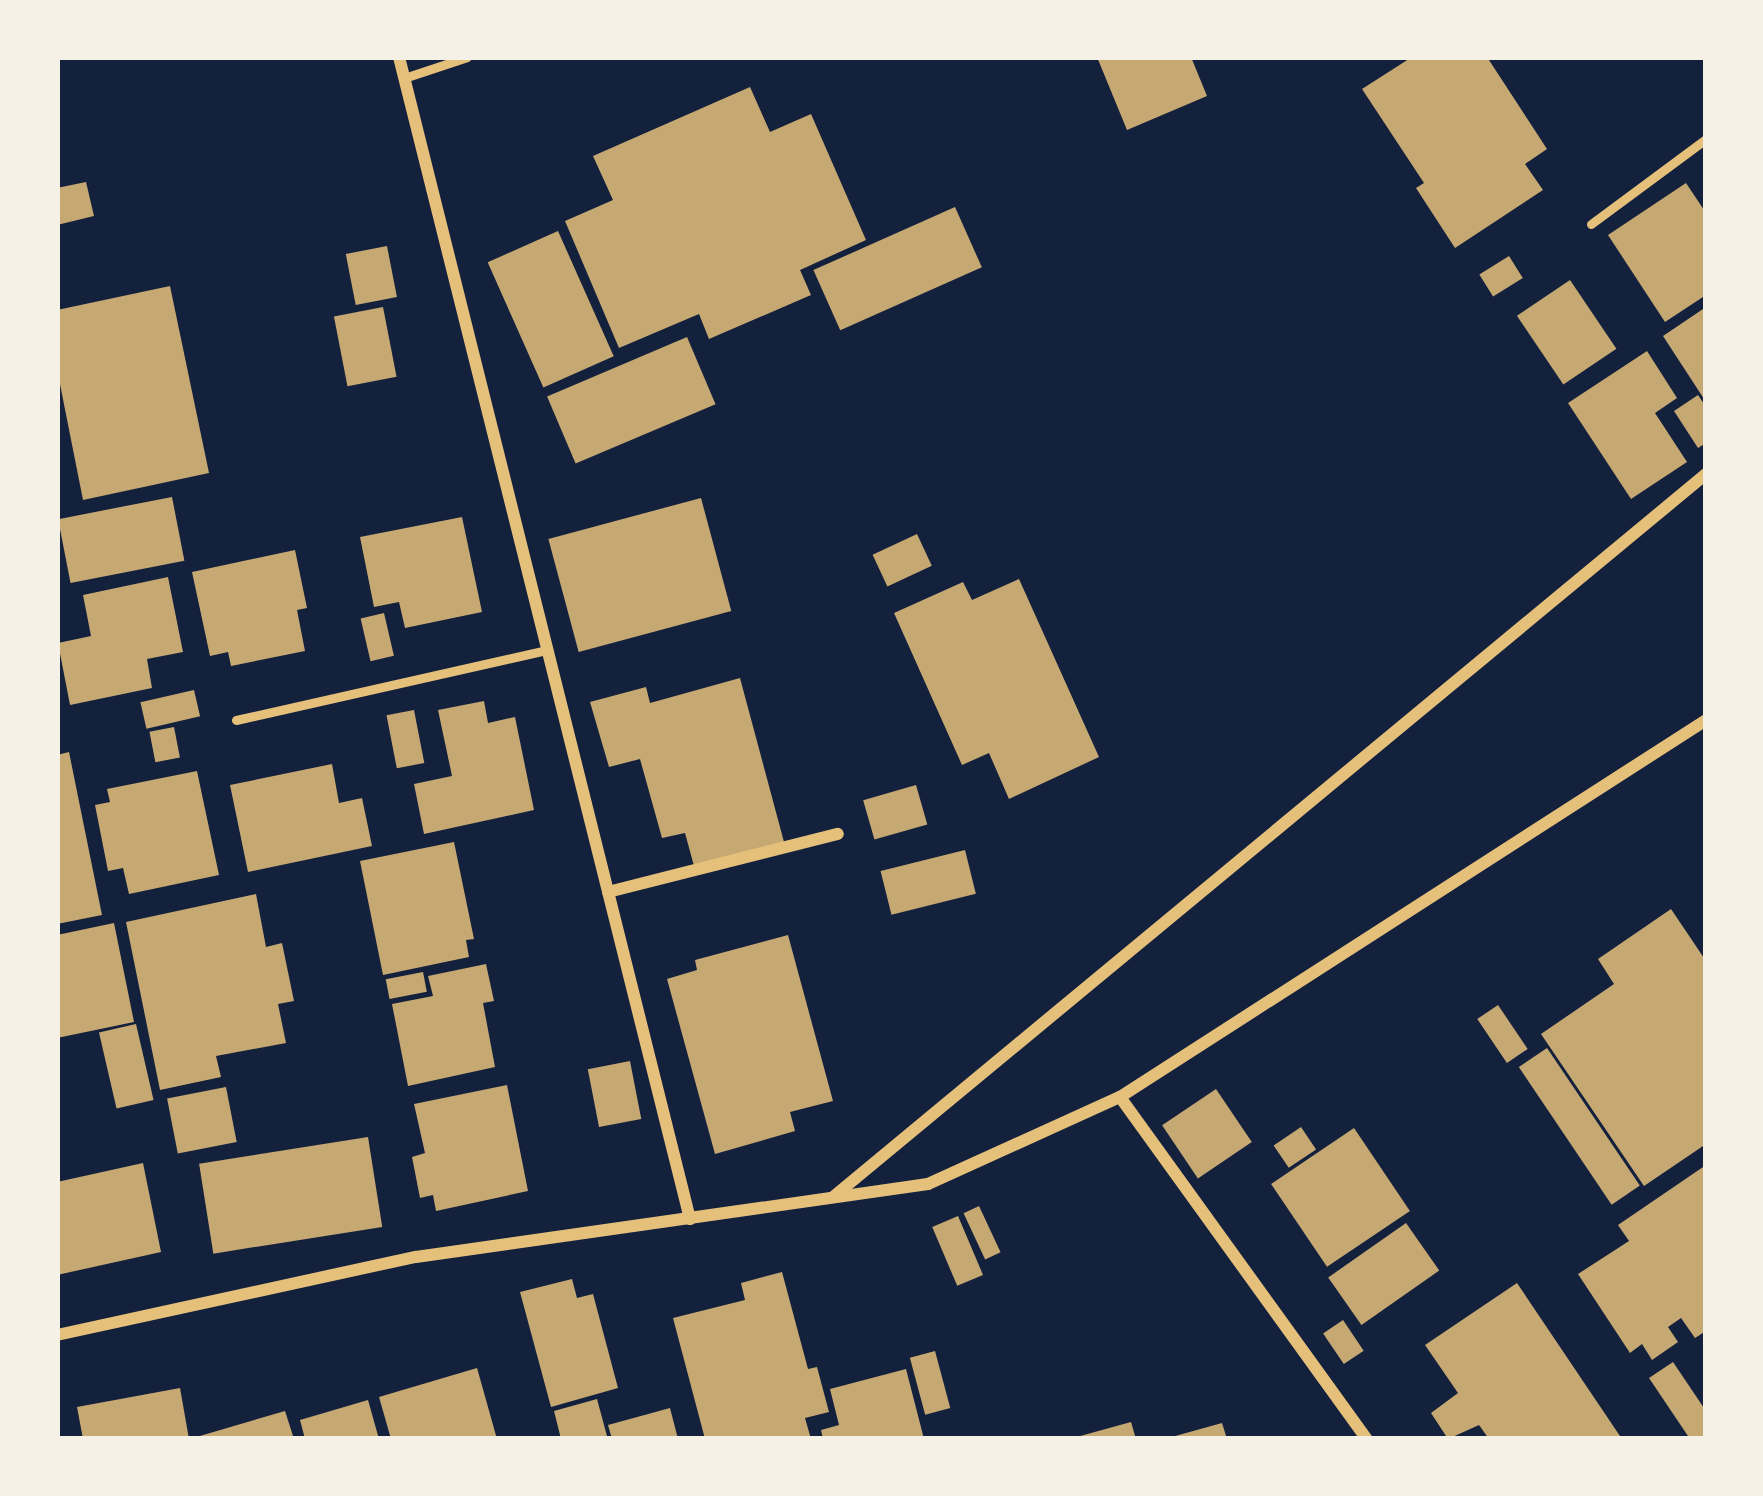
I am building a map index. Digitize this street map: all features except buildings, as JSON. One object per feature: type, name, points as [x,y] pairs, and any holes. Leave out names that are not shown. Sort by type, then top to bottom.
[{"type":"street","points":[[399,57],[690,1219]]},
{"type":"street","points":[[832,1198],[1706,474]]},
{"type":"street","points":[[57,1336],[416,1257],[928,1184],[1120,1097],[1706,720]]},
{"type":"street","points":[[608,892],[838,834]]},
{"type":"street","points":[[1120,1097],[1366,1439]]},
{"type":"lane","points":[[404,78],[466,57]]},
{"type":"lane","points":[[1591,224],[1706,139]]},
{"type":"lane","points":[[236,720],[547,650]]}]
